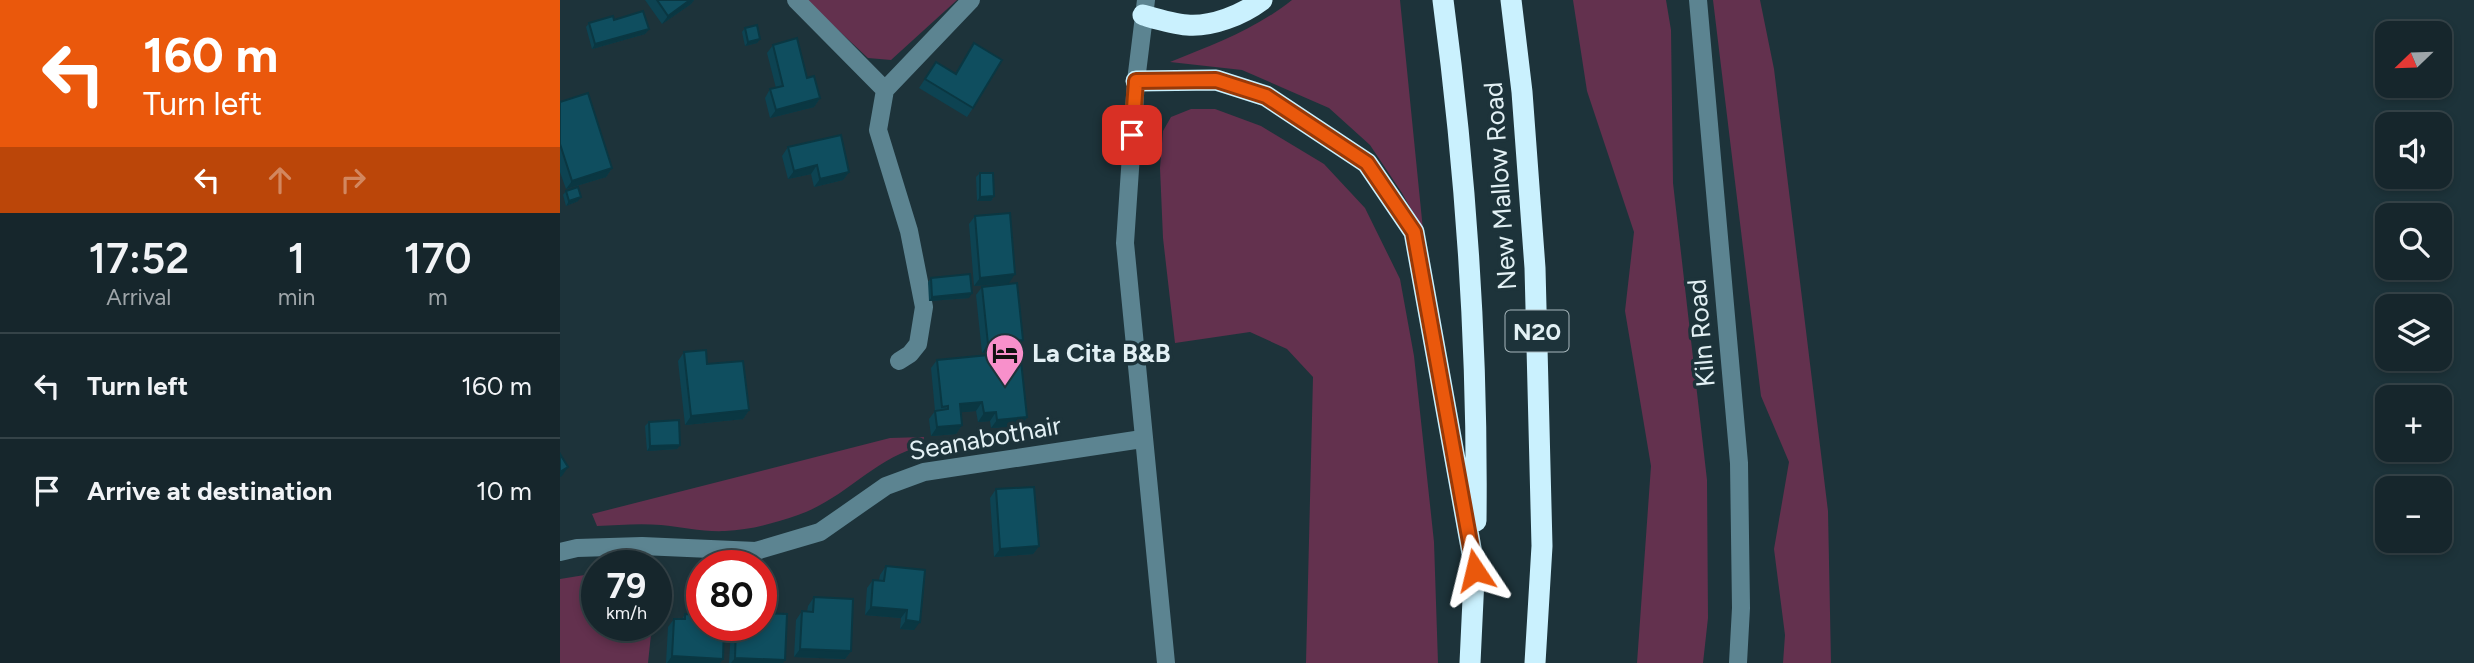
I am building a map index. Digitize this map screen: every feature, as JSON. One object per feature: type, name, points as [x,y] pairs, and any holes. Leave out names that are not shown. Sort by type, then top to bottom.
[{"type":"highway","points":[[1145,8],[1186,25],[1198,25],[1235,15],[1262,0]]},
{"type":"highway","name":"New Mallow Road","points":[[1443,0],[1465,188],[1471,284],[1476,472],[1475,570]]},
{"type":"highway","name":"New Mallow Road","points":[[1511,0],[1522,92],[1535,268],[1542,546],[1535,663]]},
{"type":"highway","name":"N20","points":[[1136,81],[1216,80],[1266,96],[1367,163],[1414,232],[1475,570],[1470,663]]},
{"type":"street","points":[[796,0],[885,90]]},
{"type":"street","points":[[899,361],[910,354],[918,344],[924,307],[909,231],[878,130],[885,90],[971,0]]},
{"type":"street","name":"Kiln Road","points":[[1698,0],[1739,463],[1741,608],[1738,663]]},
{"type":"street","points":[[1145,8],[1136,81],[1125,243],[1142,439],[1166,663]]},
{"type":"street","name":"Seanabothair","points":[[560,552],[577,548],[642,546],[756,551],[820,531],[886,486],[924,472],[1142,439]]},
{"type":"shaded area","points":[[806,0],[957,0],[891,60],[868,58]]},
{"type":"shaded area","points":[[1292,0],[1400,0],[1423,230],[1370,145],[1329,108],[1242,70],[1170,62],[1249,28]]},
{"type":"shaded area","points":[[1573,0],[1666,0],[1671,30],[1673,183],[1707,480],[1708,618],[1703,663],[1637,663],[1651,466],[1625,311],[1634,232],[1587,91]]},
{"type":"shaded area","points":[[1713,0],[1760,0],[1774,69],[1828,511],[1831,663],[1783,663],[1785,635],[1774,549],[1789,462],[1761,396]]},
{"type":"shaded area","points":[[1191,109],[1215,109],[1261,126],[1324,164],[1365,208],[1400,279],[1414,356],[1434,542],[1438,663],[1306,663],[1313,377],[1287,349],[1250,332],[1175,343],[1163,238],[1160,168],[1163,131],[1171,117]]},
{"type":"shaded area","points":[[924,437],[923,446],[890,459],[815,508],[762,526],[717,531],[653,524],[597,526],[592,514],[890,438]]},
{"type":"shaded area","points":[[581,576],[581,641],[650,641],[648,663],[560,663],[560,579]]},
{"type":"building","points":[[657,0],[690,0],[668,16]]},
{"type":"building","points":[[643,11],[649,29],[595,44],[589,23],[613,16],[614,20]]},
{"type":"building","points":[[757,25],[760,39],[748,42],[745,28]]},
{"type":"building","points":[[797,38],[807,78],[814,76],[820,98],[776,110],[770,89],[783,86],[773,45]]},
{"type":"building","points":[[974,43],[1002,60],[973,108],[925,79],[936,62],[956,74]]},
{"type":"building","points":[[588,93],[612,168],[572,181],[560,144],[560,102]]},
{"type":"building","points":[[841,135],[849,172],[820,179],[817,165],[794,171],[788,147]]},
{"type":"building","points":[[980,173],[993,173],[994,196],[980,197]]},
{"type":"building","points":[[578,187],[581,197],[569,201],[566,191]]},
{"type":"building","points":[[1010,213],[1015,274],[980,278],[975,216]]},
{"type":"building","points":[[970,274],[972,293],[932,297],[931,278]]},
{"type":"building","points":[[1017,283],[1023,340],[988,344],[982,287]]},
{"type":"building","points":[[706,350],[707,364],[743,361],[749,410],[691,416],[684,352]]},
{"type":"building","points":[[1020,352],[1027,417],[997,420],[996,412],[984,413],[982,402],[960,404],[962,425],[937,427],[935,411],[948,409],[948,406],[942,407],[937,360]]},
{"type":"building","points":[[679,420],[680,445],[650,446],[649,422]]},
{"type":"building","points":[[560,454],[568,467],[560,472]]},
{"type":"building","points":[[1034,487],[1039,546],[1000,549],[996,489]]},
{"type":"building","points":[[886,566],[925,570],[920,622],[906,620],[907,610],[871,607],[873,580],[884,581]]},
{"type":"building","points":[[814,597],[853,599],[851,651],[800,649],[802,611],[813,612]]},
{"type":"building","points":[[686,614],[686,641],[724,641],[723,659],[672,656],[674,619],[685,619]]},
{"type":"building","points":[[777,614],[787,614],[785,660],[735,658],[736,641],[777,641]]},
{"type":"place","name":"La Cita B&B","points":[[1005,387]]},
{"type":"route","points":[[1132,135],[1136,81],[1216,80],[1266,96],[1367,163],[1414,232],[1475,570]]}]
